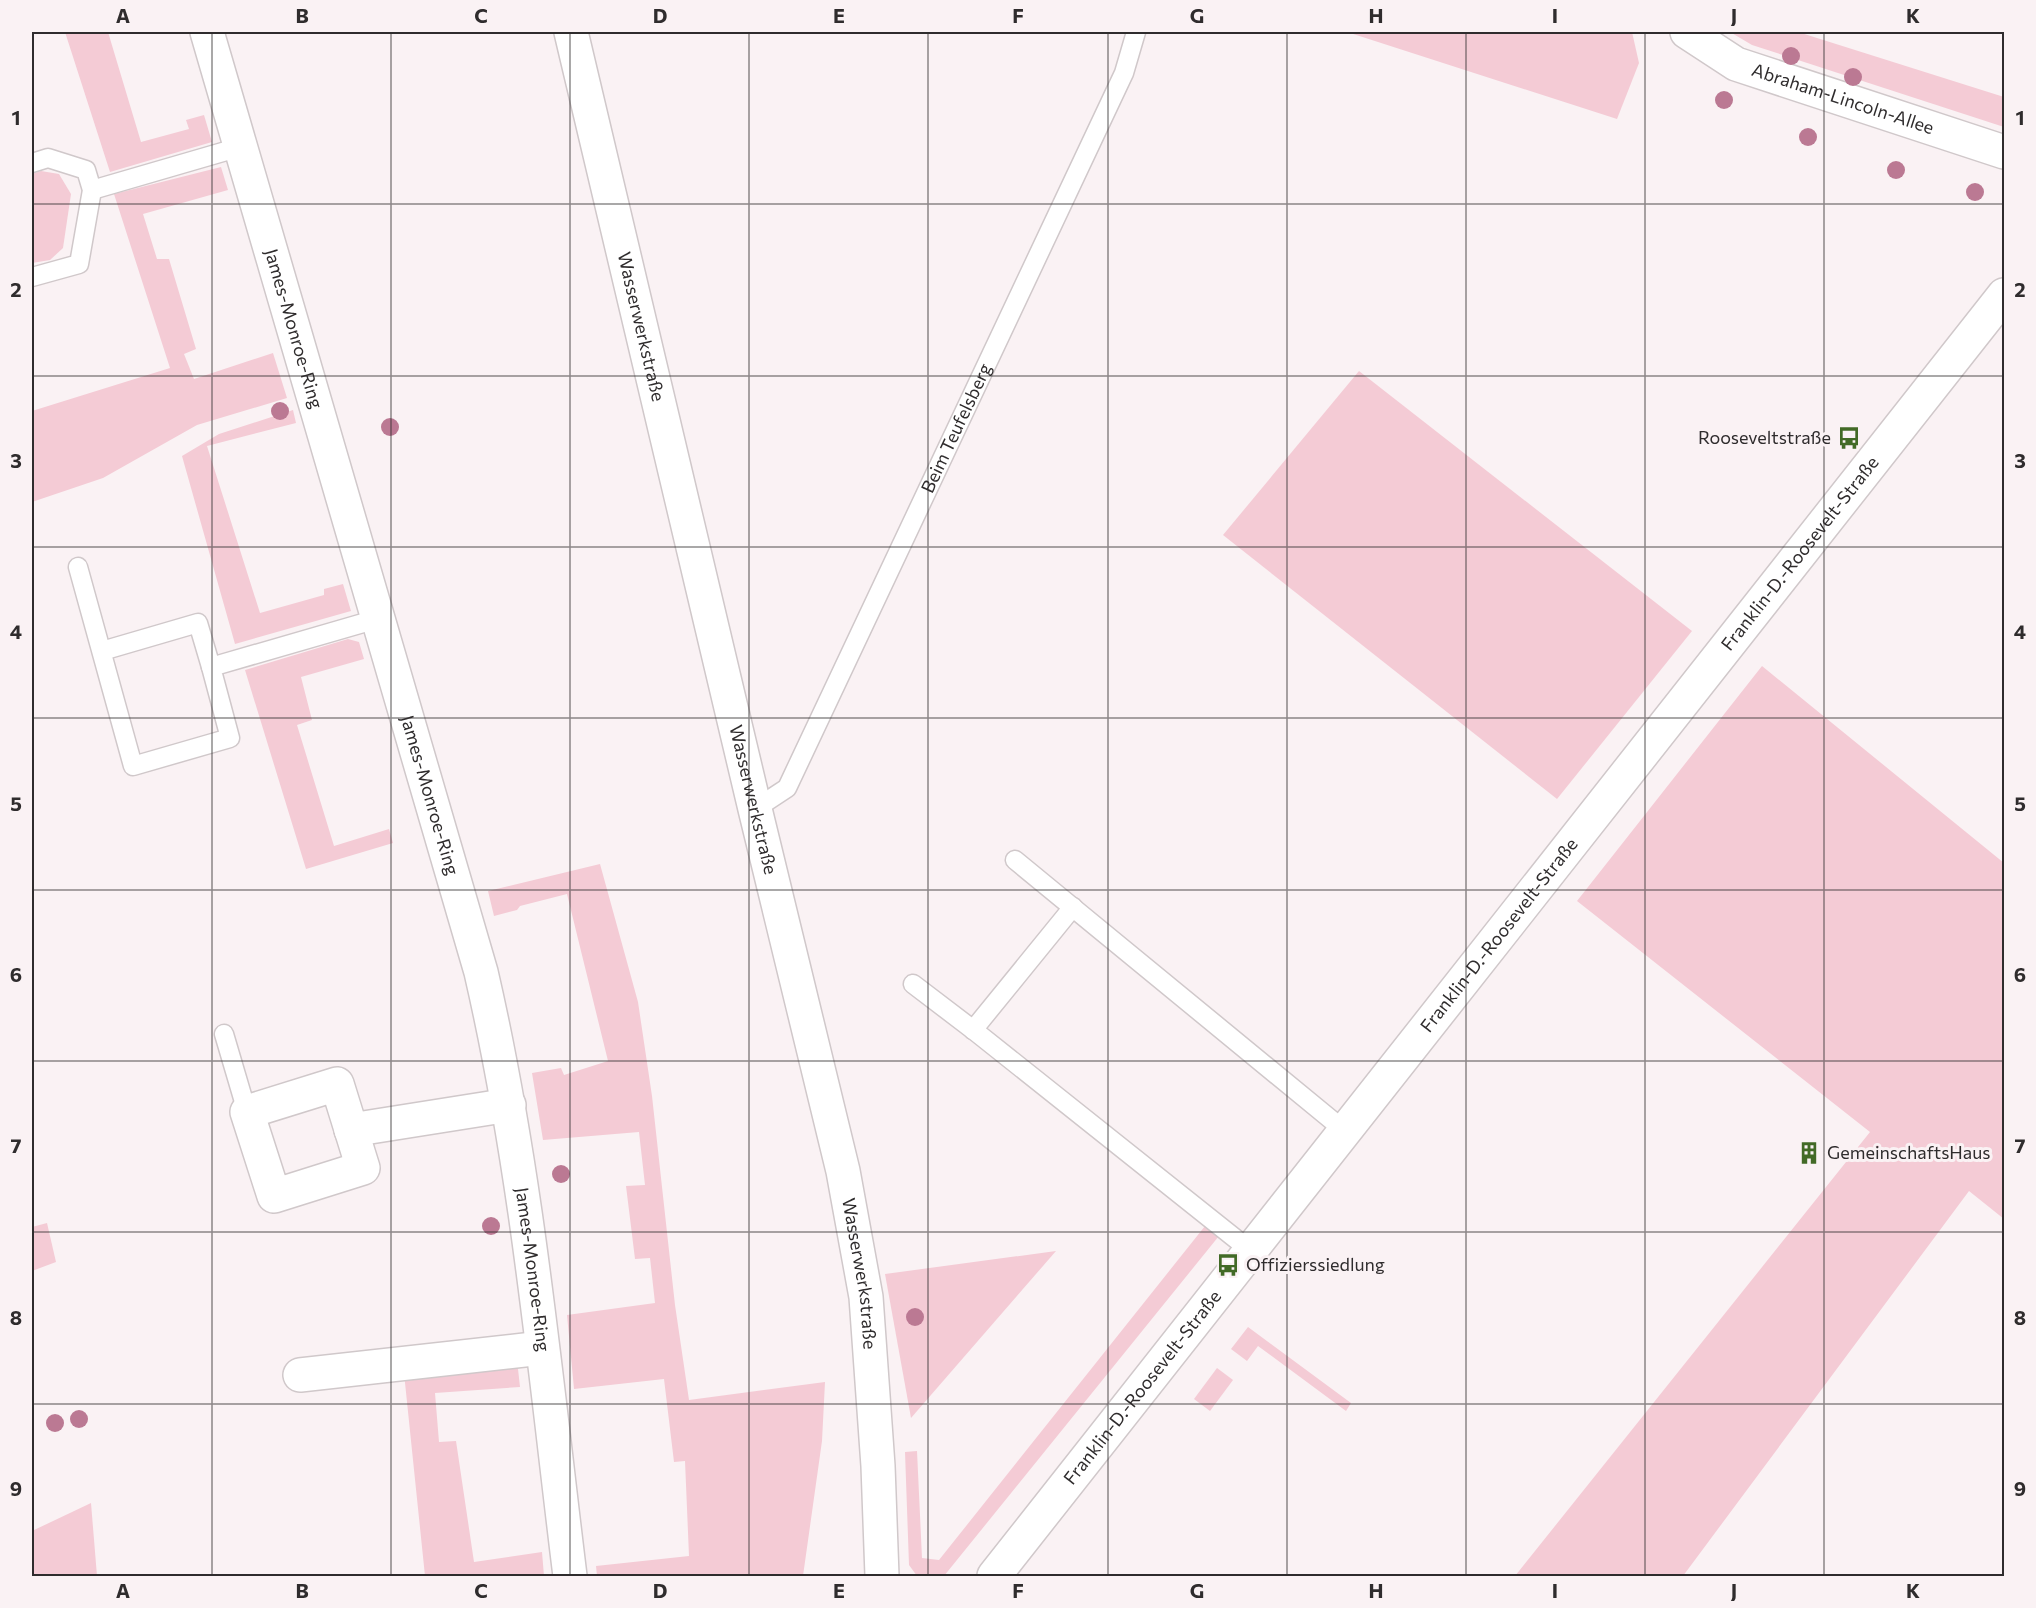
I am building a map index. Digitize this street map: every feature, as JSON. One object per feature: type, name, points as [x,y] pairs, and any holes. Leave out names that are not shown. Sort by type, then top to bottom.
[{"type":"street","name":"James-Monroe-Ring","points":[[207,32],[377,619],[459,890],[481,972],[499,1049],[524,1200],[570,1576]]},
{"type":"street","name":"Wasserwerkstraße","points":[[571,32],[843,1171],[863,1273],[878,1466],[882,1576]]},
{"type":"street","name":"Abraham-Lincoln-Allee","points":[[1686,32],[1736,64],[2004,153]]},
{"type":"street","name":"Franklin-D.-Roosevelt-Straße","points":[[994,1576],[2004,295]]},
{"type":"street","points":[[337,1084],[363,1168],[274,1196],[247,1112],[337,1084]]},
{"type":"street","points":[[351,1130],[509,1105]]},
{"type":"street","points":[[300,1376],[542,1348]]},
{"type":"lane","name":"Beim Teufelsberg","points":[[755,809],[787,788],[1124,74],[1136,32]]},
{"type":"lane","points":[[92,190],[240,147]]},
{"type":"lane","points":[[32,163],[48,158],[86,170],[92,190],[79,264],[32,277]]},
{"type":"lane","points":[[78,567],[133,766],[230,738],[198,623],[102,651]]},
{"type":"lane","points":[[211,667],[377,619]]},
{"type":"lane","points":[[1015,860],[1345,1131]]},
{"type":"lane","points":[[973,1030],[1073,907]]},
{"type":"lane","points":[[913,984],[1251,1251]]},
{"type":"lane","points":[[224,1034],[247,1112]]},
{"type":"shaded area","points":[[65,32],[108,32],[141,142],[189,129],[186,120],[204,115],[212,142],[110,172]]},
{"type":"shaded area","points":[[1347,32],[1632,32],[1639,63],[1617,119]]},
{"type":"shaded area","points":[[1730,32],[1798,32],[2004,97],[2004,127],[1752,45]]},
{"type":"shaded area","points":[[221,167],[228,190],[143,214],[157,259],[169,259],[196,349],[184,354],[194,379],[273,353],[287,398],[197,425],[103,478],[32,502],[32,411],[170,368],[114,194]]},
{"type":"shaded area","points":[[41,171],[59,174],[71,194],[63,248],[50,260],[32,263],[32,174]]},
{"type":"shaded area","points":[[1359,371],[1692,631],[1557,799],[1223,535]]},
{"type":"shaded area","points":[[293,410],[296,423],[207,446],[260,613],[324,595],[324,589],[343,584],[351,611],[235,644],[182,456],[219,434]]},
{"type":"shaded area","points":[[348,639],[359,642],[364,659],[301,677],[312,720],[297,725],[334,846],[389,829],[393,843],[306,869],[245,670]]},
{"type":"shaded area","points":[[1762,666],[2004,863],[2004,1219],[1969,1191],[1683,1576],[1515,1576],[1870,1132],[1577,901]]},
{"type":"shaded area","points":[[600,864],[638,1002],[652,1096],[675,1305],[689,1400],[825,1382],[822,1441],[803,1576],[597,1576],[596,1566],[689,1556],[685,1461],[674,1462],[664,1379],[574,1389],[567,1315],[655,1303],[650,1258],[635,1259],[626,1186],[645,1185],[639,1132],[543,1140],[532,1073],[561,1068],[564,1075],[608,1061],[567,894],[520,906],[517,910],[494,916],[488,891]]},
{"type":"shaded area","points":[[1209,1221],[1223,1231],[944,1576],[917,1576],[909,1565],[905,1452],[917,1451],[922,1558],[939,1560]]},
{"type":"shaded area","points":[[47,1223],[56,1262],[32,1271],[32,1227]]},
{"type":"shaded area","points":[[1056,1251],[911,1418],[885,1274]]},
{"type":"shaded area","points":[[1248,1327],[1351,1403],[1346,1411],[1258,1346],[1247,1361],[1231,1349]]},
{"type":"shaded area","points":[[517,1360],[520,1387],[435,1393],[439,1442],[456,1441],[474,1562],[542,1552],[544,1576],[425,1576],[404,1373]]},
{"type":"shaded area","points":[[1217,1368],[1233,1380],[1210,1411],[1194,1399]]},
{"type":"shaded area","points":[[91,1503],[97,1576],[32,1576],[32,1531]]},
{"type":"place","name":"Rooseveltstraße","points":[[1849,438]]},
{"type":"place","name":"GemeinschaftsHaus","points":[[1809,1153]]},
{"type":"place","name":"Offizierssiedlung","points":[[1228,1265]]}]
